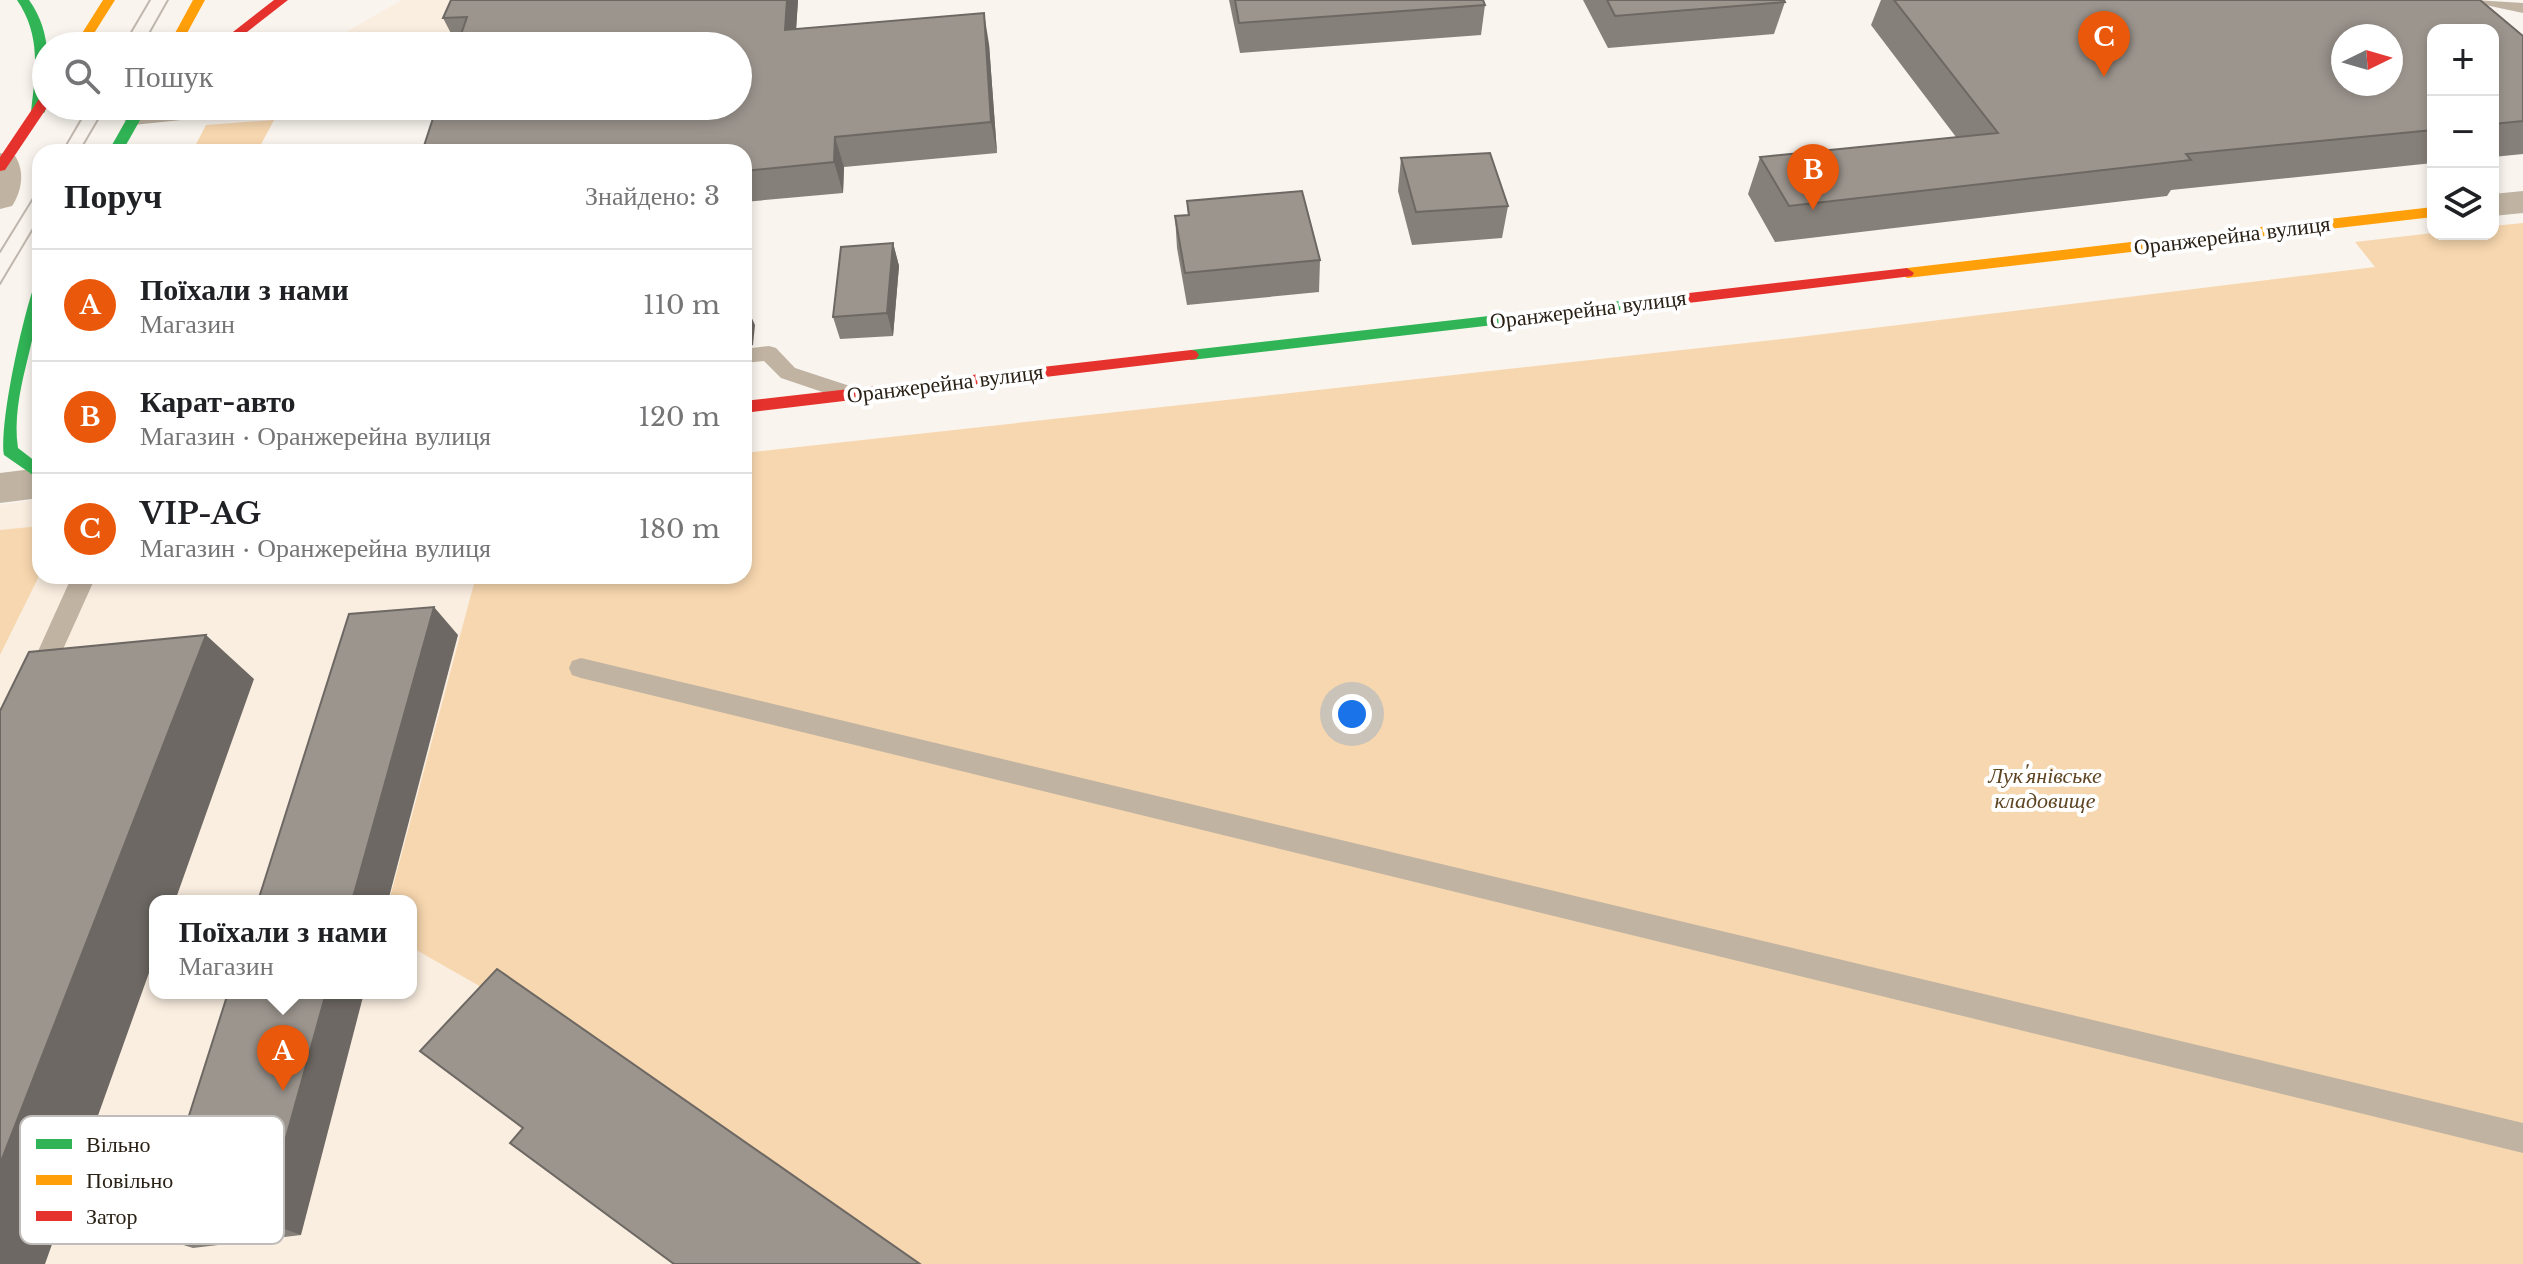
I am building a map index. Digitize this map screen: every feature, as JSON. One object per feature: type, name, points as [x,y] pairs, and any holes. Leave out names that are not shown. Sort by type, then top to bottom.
[{"type":"street","points":[[23,0],[36,15],[40,32]]},
{"type":"street","points":[[89,32],[109,0]]},
{"type":"street","points":[[182,32],[199,0]]},
{"type":"street","points":[[240,32],[282,0]]},
{"type":"street","points":[[0,198],[4,182],[3,158],[32,119]]},
{"type":"street","points":[[120,144],[133,120]]},
{"type":"street","points":[[2499,204],[2523,202]]},
{"type":"street","name":"Оранжерейна вулиця","points":[[752,406],[2427,213]]},
{"type":"street","points":[[2,351],[32,300]]},
{"type":"street","points":[[32,310],[8,380],[1,425],[7,446],[32,470]]},
{"type":"street","points":[[0,488],[32,484]]},
{"type":"lane","points":[[2482,0],[2523,8]]},
{"type":"lane","points":[[752,355],[769,353],[788,373],[852,394]]},
{"type":"lane","points":[[29,697],[80,584]]},
{"type":"lane","points":[[581,668],[2523,1138]]},
{"type":"shaded area","points":[[402,0],[650,0],[544,32],[346,32]]},
{"type":"shaded area","points":[[32,500],[32,584],[474,584],[391,895],[149,895],[149,999],[417,999],[417,950],[511,1004],[915,1264],[0,1264],[0,505]]},
{"type":"green space","points":[[274,120],[261,144],[196,144],[206,125]]},
{"type":"green space","name":"Лукʼянівське кладовище","points":[[2523,223],[2523,1264],[915,1264],[511,1004],[417,950],[417,895],[391,895],[474,584],[752,584],[752,452],[1791,338],[2375,267],[2355,242],[2427,234],[2427,240],[2499,240],[2499,225]]},
{"type":"green space","points":[[32,527],[32,584],[35,584],[0,655],[0,530]]},
{"type":"building","points":[[451,0],[787,0],[785,30],[984,13],[991,122],[835,137],[834,162],[752,170],[752,144],[425,144],[432,120],[752,120],[752,32],[462,32],[467,17],[443,18]]},
{"type":"building","points":[[1235,0],[1483,0],[1485,5],[1239,23]]},
{"type":"building","points":[[1607,0],[1784,0],[1785,2],[1615,16]]},
{"type":"building","points":[[1894,0],[2480,0],[2523,36],[2523,121],[2499,123],[2499,24],[2427,24],[2427,131],[2186,154],[2191,160],[1789,206],[1760,157],[1998,133]]},
{"type":"building","points":[[1490,153],[1508,206],[1416,212],[1401,158]]},
{"type":"building","points":[[1302,191],[1320,260],[1185,273],[1175,216],[1189,215],[1187,201]]},
{"type":"building","points":[[893,243],[887,313],[833,317],[841,247]]},
{"type":"building","points":[[434,607],[354,895],[260,895],[349,614]]},
{"type":"building","points":[[206,635],[0,1164],[0,711],[29,652]]},
{"type":"building","points":[[497,969],[920,1264],[674,1264],[510,1143],[523,1128],[420,1051]]},
{"type":"building","points":[[226,999],[324,999],[284,1145],[284,1116],[189,1116]]},
{"type":"tram line","points":[[131,32],[150,0]]},
{"type":"tram line","points":[[150,32],[168,0]]},
{"type":"tram line","points":[[67,144],[81,120]]},
{"type":"tram line","points":[[84,144],[98,120]]},
{"type":"tram line","points":[[0,252],[32,200]]},
{"type":"tram line","points":[[0,284],[32,230]]},
{"type":"traffic: fast","points":[[23,0],[39,32]]},
{"type":"traffic: fast","points":[[120,144],[133,120]]},
{"type":"traffic: fast","points":[[1191,355],[1663,301]]},
{"type":"traffic: fast","points":[[32,314],[12,395],[8,436],[10,451],[32,468]]},
{"type":"traffic: slow","points":[[89,32],[109,0]]},
{"type":"traffic: slow","points":[[182,32],[199,0]]},
{"type":"traffic: slow","points":[[1907,273],[2427,213]]},
{"type":"traffic: jam","points":[[240,32],[282,0]]},
{"type":"traffic: jam","points":[[0,167],[32,120]]},
{"type":"traffic: jam","points":[[1663,301],[1907,273]]},
{"type":"traffic: jam","points":[[752,406],[1191,355]]},
{"type":"place","name":"VIP-AG","points":[[2104,77]]},
{"type":"place","name":"Карат-авто","points":[[1813,210]]},
{"type":"place","name":"Поїхали з нами","points":[[283,1091]]}]
